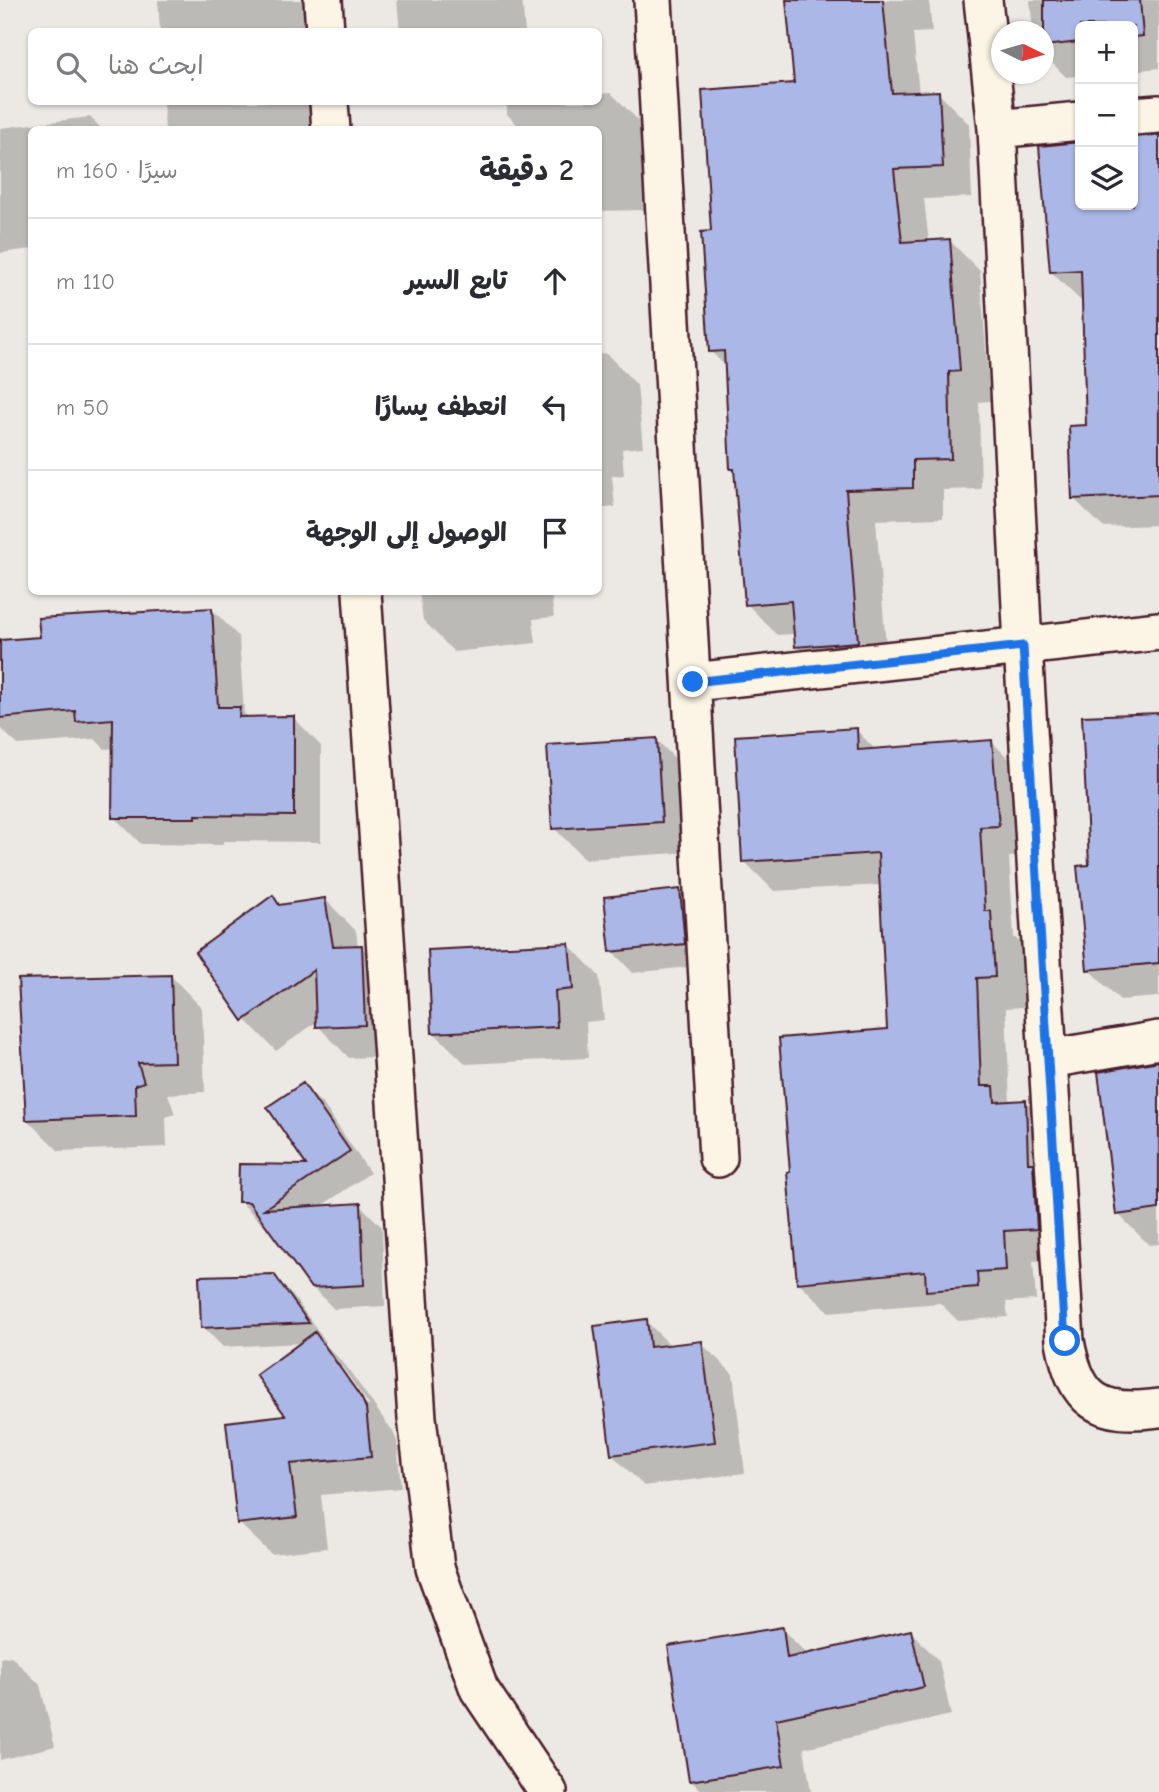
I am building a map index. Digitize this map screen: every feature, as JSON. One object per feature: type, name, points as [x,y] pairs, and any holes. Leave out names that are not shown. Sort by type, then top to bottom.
[{"type":"street","points":[[323,0],[325,28]]},
{"type":"street","points":[[653,0],[718,1158]]},
{"type":"street","points":[[984,0],[997,129],[1023,646],[1065,1341],[1069,1364],[1076,1381],[1087,1396],[1102,1406],[1130,1412],[1159,1408]]},
{"type":"street","points":[[329,105],[331,126]]},
{"type":"street","points":[[1138,116],[1159,114]]},
{"type":"street","points":[[997,129],[1075,121]]},
{"type":"street","points":[[362,595],[417,1418],[435,1568],[479,1689],[548,1792]]},
{"type":"street","points":[[693,682],[1159,631]]},
{"type":"street","points":[[1049,1059],[1159,1040]]},
{"type":"building","points":[[786,0],[883,0],[892,93],[939,91],[943,167],[894,169],[902,242],[950,239],[960,371],[949,372],[951,459],[913,460],[913,488],[846,490],[858,642],[795,647],[791,601],[745,605],[734,469],[730,469],[724,351],[709,352],[701,232],[711,231],[702,90],[794,83]]},
{"type":"building","points":[[1044,0],[1140,0],[1143,36],[1138,36],[1138,21],[1075,21],[1075,43],[1054,45],[1054,21],[1044,21]]},
{"type":"building","points":[[1159,135],[1159,495],[1072,499],[1069,426],[1086,425],[1081,270],[1050,272],[1039,146],[1075,142],[1075,210],[1138,210],[1138,137]]},
{"type":"building","points":[[212,608],[218,707],[240,707],[239,717],[294,716],[294,816],[112,818],[113,719],[76,722],[75,711],[0,718],[0,640],[40,637],[38,618]]},
{"type":"building","points":[[1159,713],[1159,963],[1087,970],[1077,866],[1089,865],[1082,716]]},
{"type":"building","points":[[857,728],[858,750],[992,740],[999,826],[980,827],[985,911],[991,911],[995,977],[977,978],[981,1086],[994,1086],[995,1102],[1026,1100],[1028,1163],[1033,1163],[1037,1229],[1004,1231],[1006,1270],[977,1272],[978,1287],[926,1291],[925,1271],[797,1283],[779,1038],[887,1029],[878,853],[742,862],[735,736]]},
{"type":"building","points":[[657,738],[662,822],[552,829],[547,745]]},
{"type":"building","points":[[680,889],[685,944],[610,952],[604,897]]},
{"type":"building","points":[[273,895],[279,905],[325,898],[333,946],[362,945],[365,1025],[316,1027],[314,970],[243,1021],[195,952]]},
{"type":"building","points":[[569,943],[573,989],[555,991],[557,1027],[432,1033],[428,950]]},
{"type":"building","points":[[171,975],[174,1062],[138,1063],[144,1082],[135,1085],[136,1116],[26,1120],[18,979]]},
{"type":"building","points":[[1159,1061],[1159,1209],[1116,1215],[1098,1072]]},
{"type":"building","points":[[303,1083],[350,1151],[264,1209],[361,1203],[364,1285],[311,1288],[249,1202],[238,1202],[239,1164],[306,1165],[267,1107]]},
{"type":"building","points":[[274,1274],[309,1323],[201,1328],[199,1276]]},
{"type":"building","points":[[647,1319],[650,1347],[702,1341],[715,1442],[611,1455],[594,1326]]},
{"type":"building","points":[[315,1332],[362,1399],[366,1408],[371,1457],[290,1464],[297,1517],[237,1524],[226,1422],[285,1415],[256,1375]]},
{"type":"building","points":[[783,1627],[787,1658],[911,1630],[924,1687],[776,1719],[784,1766],[689,1781],[668,1646]]},
{"type":"route","points":[[693,682],[1023,646],[1065,1341]]}]
